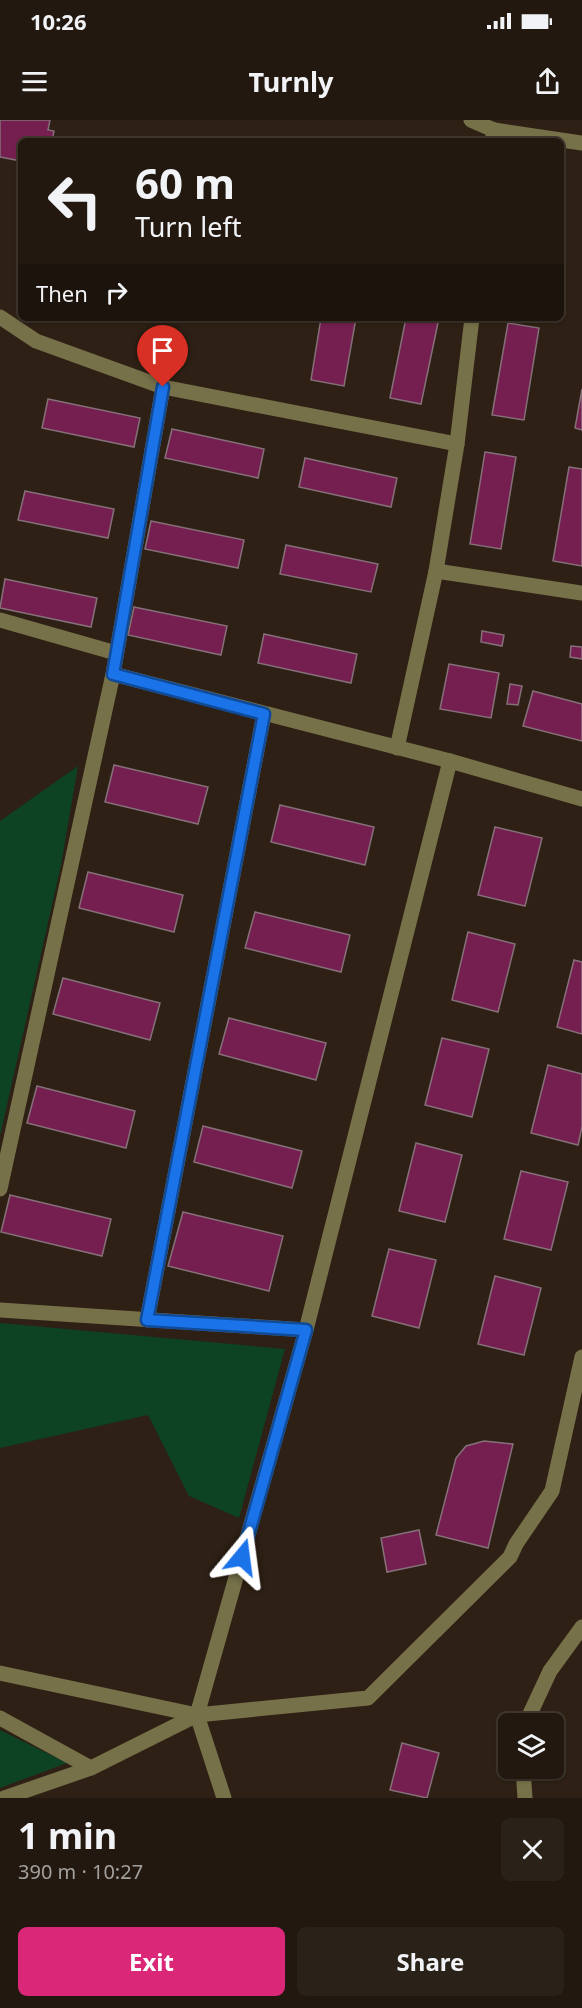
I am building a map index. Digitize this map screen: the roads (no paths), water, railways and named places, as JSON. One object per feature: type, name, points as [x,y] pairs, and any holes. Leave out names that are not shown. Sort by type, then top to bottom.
[{"type":"street","points":[[471,120],[493,136],[518,138]]},
{"type":"street","points":[[564,142],[582,143]]},
{"type":"street","points":[[0,317],[36,341],[163,387],[457,444]]},
{"type":"street","points":[[397,748],[436,571],[457,444],[472,321]]},
{"type":"street","points":[[0,1189],[113,674],[163,387]]},
{"type":"street","points":[[436,571],[582,593]]},
{"type":"street","points":[[0,620],[116,653]]},
{"type":"street","points":[[113,674],[450,761],[582,799]]},
{"type":"street","points":[[147,1320],[264,714]]},
{"type":"street","points":[[224,1798],[197,1715],[306,1330],[450,761]]},
{"type":"street","points":[[0,1311],[306,1330]]},
{"type":"street","points":[[0,1674],[197,1715],[368,1698],[510,1557],[552,1491],[582,1357]]},
{"type":"street","points":[[530,1713],[550,1671],[582,1627]]},
{"type":"street","points":[[4,1798],[91,1768],[197,1715]]},
{"type":"street","points":[[0,1718],[91,1768]]},
{"type":"street","points":[[524,1779],[525,1798]]}]
